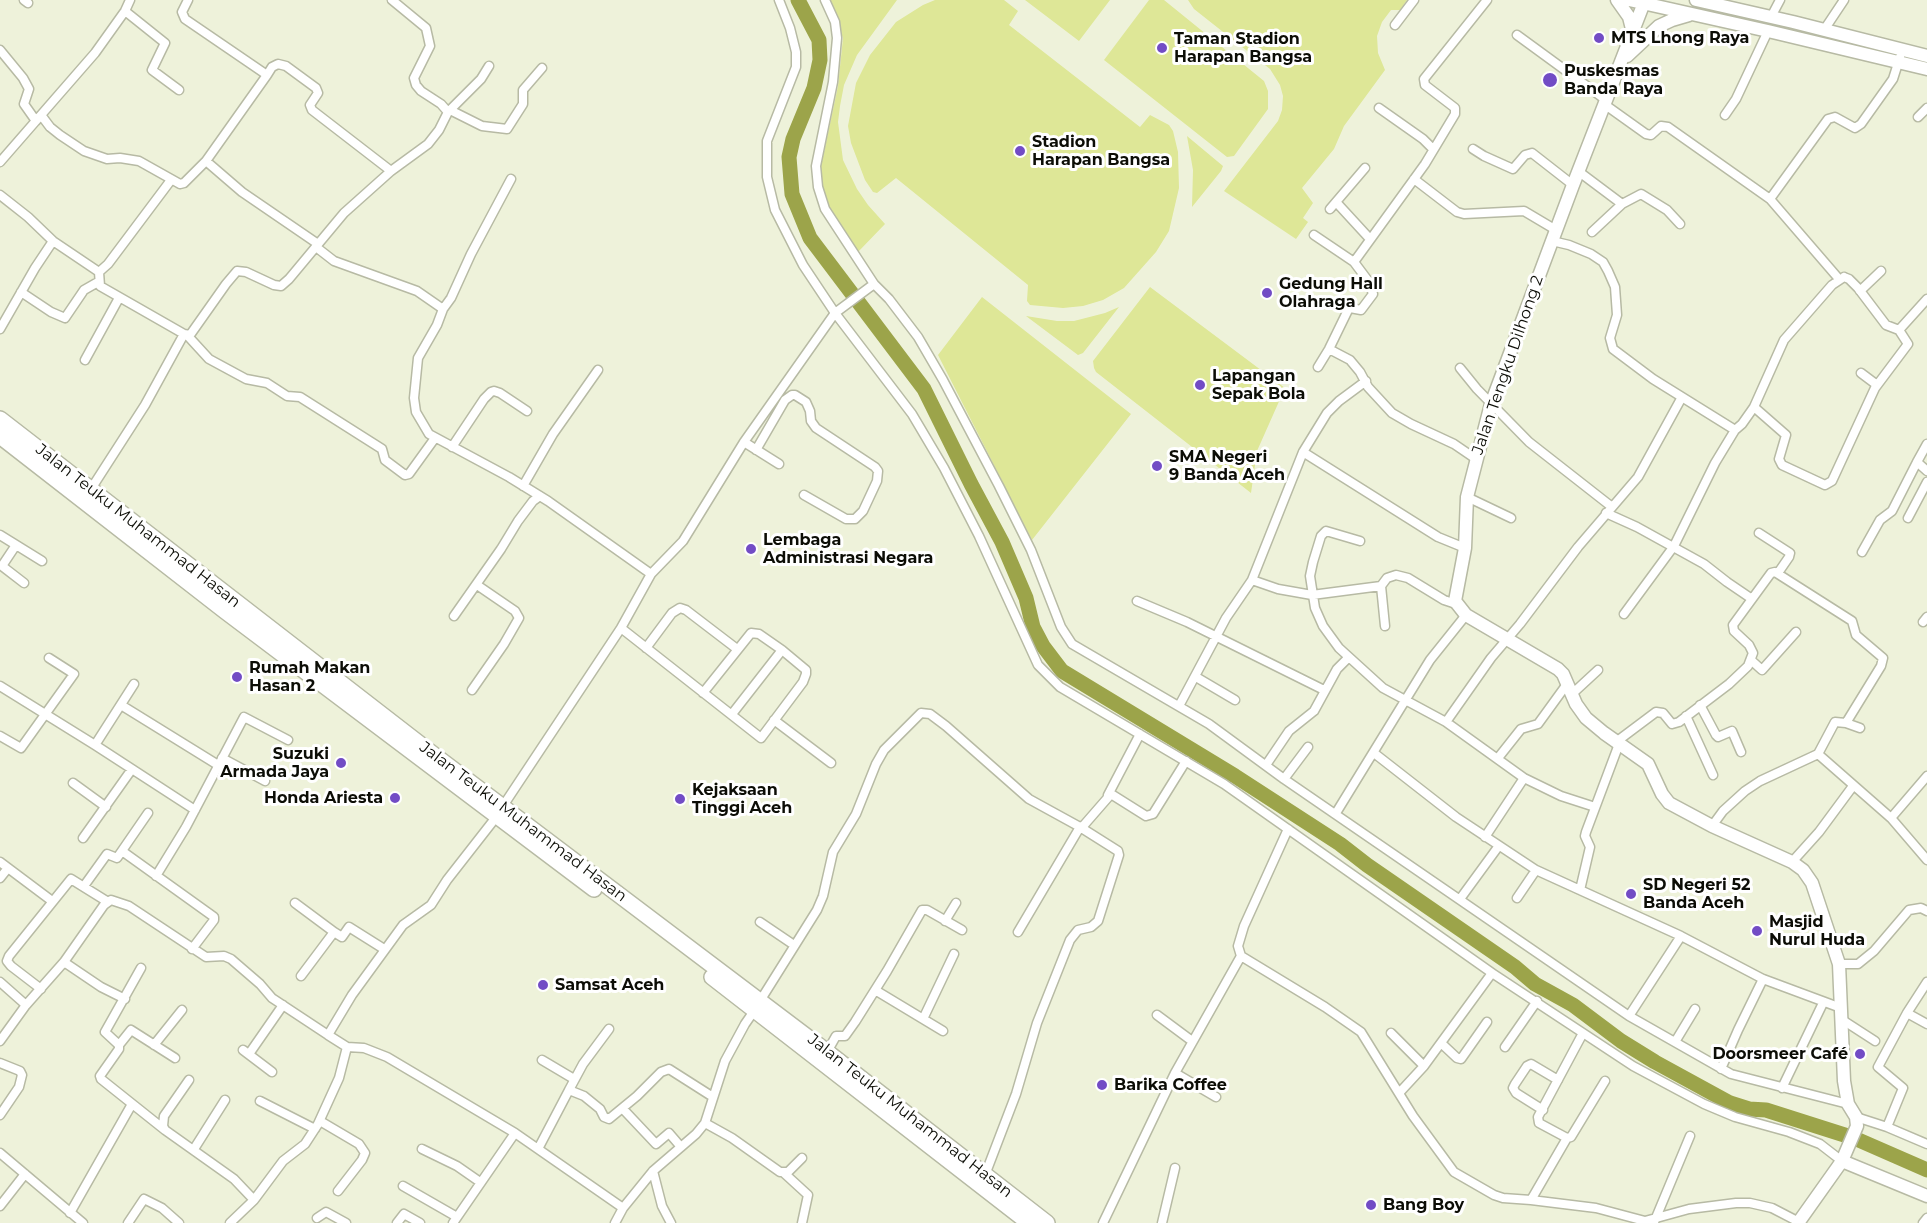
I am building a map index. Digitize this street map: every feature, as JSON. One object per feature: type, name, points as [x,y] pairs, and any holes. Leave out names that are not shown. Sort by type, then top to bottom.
[{"type":"highway","name":"Jalan Teuku Muhammad Hasan","points":[[0,419],[91,489],[229,606]]},
{"type":"highway","name":"Jalan Teuku Muhammad Hasan","points":[[0,436],[707,967],[947,1153],[985,1175],[1047,1223]]},
{"type":"highway","name":"Jalan Teuku Muhammad Hasan","points":[[757,1006],[827,1052],[1029,1223]]},
{"type":"street","points":[[0,162],[95,53],[125,11],[130,0]]},
{"type":"street","points":[[188,0],[182,12],[185,19],[267,75]]},
{"type":"street","points":[[392,0],[426,28],[430,46],[414,78],[416,85],[449,111],[482,126],[507,129],[523,104],[523,90],[542,68]]},
{"type":"street","points":[[779,0],[790,28],[796,52],[796,67],[767,141],[767,177],[775,210],[803,265],[912,414],[939,459],[979,536],[1038,665],[1060,687],[1224,784],[1492,974],[1537,1001],[1633,1066],[1704,1104],[1734,1117],[1806,1138],[1927,1196]]},
{"type":"street","points":[[825,0],[835,22],[837,38],[833,82],[816,166],[818,187],[825,209],[871,287],[889,299],[918,337],[943,380],[1031,550],[1066,636],[1082,651],[1209,724],[1284,779],[1629,1016],[1721,1069],[1743,1078],[1848,1104]]},
{"type":"street","points":[[1395,25],[1414,0]]},
{"type":"street","points":[[1354,262],[1414,179],[1455,114],[1456,110],[1427,88],[1424,79],[1487,0]]},
{"type":"street","points":[[1617,0],[1629,17],[1633,34]]},
{"type":"street","points":[[1629,0],[1900,57],[1927,56]]},
{"type":"street","points":[[1696,0],[1824,30],[1927,69]]},
{"type":"street","points":[[1771,17],[1780,0]]},
{"type":"street","points":[[1824,30],[1844,0]]},
{"type":"street","name":"Jalan Tengku Dilhong 2","points":[[1456,604],[1455,597],[1465,548],[1467,497],[1491,404],[1644,2]]},
{"type":"street","points":[[125,11],[165,43],[152,70],[179,90]]},
{"type":"street","points":[[1622,63],[1659,26],[1693,14]]},
{"type":"street","points":[[1725,115],[1736,99],[1768,31]]},
{"type":"street","points":[[1517,35],[1646,134],[1651,135],[1661,126],[1668,127],[1770,199],[1839,279]]},
{"type":"street","points":[[0,50],[29,89],[24,104],[55,131],[84,151],[107,159],[139,161],[180,184],[184,183],[206,162],[272,67],[278,64],[286,66],[316,87],[318,93],[310,108],[391,171]]},
{"type":"street","points":[[1770,199],[1827,119],[1835,117],[1855,128],[1861,124],[1893,79],[1900,57]]},
{"type":"street","points":[[91,489],[145,405],[186,334],[195,330],[237,271],[246,272],[281,286],[344,213],[391,171],[428,144],[449,111],[481,79],[489,66]]},
{"type":"street","points":[[1378,108],[1423,139],[1433,149]]},
{"type":"street","points":[[1918,117],[1927,108]]},
{"type":"street","points":[[1473,149],[1511,169],[1518,165],[1527,153],[1532,153],[1573,185]]},
{"type":"street","points":[[206,162],[242,192],[317,245],[334,261],[417,291],[443,309]]},
{"type":"street","points":[[1365,168],[1333,206],[1370,239]]},
{"type":"street","points":[[1578,171],[1622,204]]},
{"type":"street","points":[[511,179],[418,358],[414,398],[416,412],[422,424],[435,438],[540,496],[651,574]]},
{"type":"street","points":[[1414,179],[1457,212],[1524,211],[1554,235],[1603,262],[1615,287],[1617,315],[1610,338],[1611,346],[1653,379],[1735,430]]},
{"type":"street","points":[[171,180],[108,264],[99,272],[100,286],[186,334],[209,359],[246,379],[267,383],[287,396],[300,397],[382,449],[385,460],[405,475],[410,474],[435,438]]},
{"type":"street","points":[[1592,232],[1622,204],[1641,194],[1667,210],[1680,224]]},
{"type":"street","points":[[0,195],[53,241],[99,272]]},
{"type":"street","points":[[1314,235],[1354,262],[1369,282],[1373,294],[1361,310],[1348,309],[1318,367]]},
{"type":"street","points":[[0,329],[53,241]]},
{"type":"street","points":[[1860,291],[1881,271]]},
{"type":"street","points":[[1624,614],[1674,546],[1704,482],[1735,430],[1754,407],[1784,340],[1839,279],[1844,277],[1849,279],[1886,325],[1899,330],[1907,339],[1908,345],[1877,386],[1828,484],[1821,484],[1782,465],[1779,459],[1786,435],[1754,407]]},
{"type":"street","points":[[21,292],[51,312],[65,318],[84,290],[98,282]]},
{"type":"street","points":[[328,1035],[384,949],[403,925],[431,905],[452,873],[500,811],[621,628],[651,574],[683,541],[744,442],[838,310],[871,287]]},
{"type":"street","points":[[85,360],[119,298]]},
{"type":"street","points":[[1899,330],[1927,299]]},
{"type":"street","points":[[1329,349],[1350,360],[1392,413],[1454,444],[1476,459]]},
{"type":"street","points":[[1460,368],[1491,404],[1539,451],[1609,510],[1713,569],[1722,579],[1752,598]]},
{"type":"street","points":[[523,486],[553,434],[598,370]]},
{"type":"street","points":[[1861,373],[1877,386]]},
{"type":"street","points":[[1179,706],[1236,601],[1252,580],[1304,452],[1327,413],[1366,381]]},
{"type":"street","points":[[452,447],[484,399],[494,391],[527,411]]},
{"type":"street","points":[[756,450],[785,400],[795,395],[806,402],[811,421],[816,428],[878,471],[877,481],[863,511],[855,519],[846,519],[804,495]]},
{"type":"street","points":[[1446,722],[1491,658],[1638,477],[1682,397]]},
{"type":"street","points":[[744,442],[779,464]]},
{"type":"street","points":[[1862,552],[1880,520],[1892,511],[1927,444]]},
{"type":"street","points":[[1304,452],[1438,537],[1465,548]]},
{"type":"street","points":[[1917,462],[1927,471]]},
{"type":"street","points":[[1908,518],[1927,482]]},
{"type":"street","points":[[454,615],[477,585],[518,521],[533,501],[540,496]]},
{"type":"street","points":[[1467,497],[1511,518]]},
{"type":"street","points":[[1360,541],[1326,531],[1322,534],[1310,576],[1312,595],[1323,626],[1339,648],[1383,688],[1446,722],[1524,778],[1561,796],[1596,807]]},
{"type":"street","points":[[1759,533],[1790,553],[1778,573]]},
{"type":"street","points":[[0,535],[42,561]]},
{"type":"street","points":[[16,545],[2,566],[24,583]]},
{"type":"street","points":[[1580,890],[1590,847],[1585,836],[1586,832],[1618,743],[1656,712],[1661,712],[1672,724],[1679,722],[1729,684],[1752,661],[1754,653],[1752,649],[1732,627],[1771,573],[1778,573],[1852,621],[1856,635],[1883,658],[1881,666],[1846,723]]},
{"type":"street","points":[[1288,829],[1244,926],[1238,946],[1241,956],[1316,1001],[1361,1032],[1377,1061],[1454,1172],[1503,1198],[1596,1208],[1645,1221],[1689,1209],[1736,1203],[1772,1208],[1798,1223],[1844,1157],[1857,1122],[1848,1104],[1844,1082],[1839,964],[1812,883],[1803,870],[1792,862],[1712,826],[1669,803],[1662,794],[1648,764],[1586,718],[1558,669],[1466,615],[1456,604],[1396,575],[1387,578],[1381,586],[1385,626]]},
{"type":"street","points":[[1252,580],[1278,589],[1312,595],[1381,586]]},
{"type":"street","points":[[472,690],[519,618],[515,611],[477,585]]},
{"type":"street","points":[[1137,601],[1184,621],[1324,690]]},
{"type":"street","points":[[646,648],[672,613],[680,608],[686,610],[737,649]]},
{"type":"street","points":[[1336,813],[1430,660],[1466,615]]},
{"type":"street","points":[[621,628],[703,693],[732,714],[760,738],[807,674],[806,670],[782,650],[755,633],[748,634],[703,693]]},
{"type":"street","points":[[1752,661],[1762,670],[1796,632]]},
{"type":"street","points":[[732,714],[782,650]]},
{"type":"street","points":[[0,736],[21,748],[74,674],[49,658]]},
{"type":"street","points":[[1266,765],[1289,731],[1314,711],[1337,669],[1348,658]]},
{"type":"street","points":[[1498,758],[1521,729],[1538,724],[1570,689],[1598,670]]},
{"type":"street","points":[[1196,677],[1235,700]]},
{"type":"street","points":[[95,745],[134,684]]},
{"type":"street","points":[[0,686],[195,810]]},
{"type":"street","points":[[121,705],[220,761],[265,781]]},
{"type":"street","points":[[1700,705],[1716,735],[1718,737],[1732,731],[1741,752]]},
{"type":"street","points":[[615,1223],[623,1208],[653,1171],[696,1134],[705,1123],[725,1061],[745,1024],[817,910],[823,896],[833,852],[856,814],[876,764],[884,750],[921,712],[930,714],[946,726],[1029,799],[1117,849],[1119,855],[1098,921],[1091,927],[1078,930],[1070,940],[1037,1023],[1016,1094],[985,1175]]},
{"type":"street","points":[[1686,716],[1713,775]]},
{"type":"street","points":[[156,876],[245,717],[288,740]]},
{"type":"street","points":[[774,720],[831,763]]},
{"type":"street","points":[[1712,826],[1723,811],[1745,791],[1760,781],[1818,754],[1835,722],[1860,728]]},
{"type":"street","points":[[1018,932],[1080,827],[1108,795],[1140,734]]},
{"type":"street","points":[[1284,779],[1308,747]]},
{"type":"street","points":[[1374,753],[1456,817],[1498,847],[1536,870],[1681,936],[1764,979],[1824,1003],[1841,1013],[1875,1041]]},
{"type":"street","points":[[1818,754],[1891,818],[1927,860]]},
{"type":"street","points":[[1108,795],[1114,795],[1146,816],[1154,814],[1186,761]]},
{"type":"street","points":[[83,837],[132,769]]},
{"type":"street","points":[[1891,818],[1927,776]]},
{"type":"street","points":[[1485,837],[1524,778]]},
{"type":"street","points":[[74,783],[106,807]]},
{"type":"street","points":[[1792,862],[1819,832],[1854,786]]},
{"type":"street","points":[[84,886],[107,854],[116,858],[148,813]]},
{"type":"street","points":[[1460,899],[1498,847]]},
{"type":"street","points":[[122,851],[214,916],[214,920],[192,949]]},
{"type":"street","points":[[0,862],[51,902]]},
{"type":"street","points":[[0,878],[8,868]]},
{"type":"street","points":[[1517,898],[1536,870]]},
{"type":"street","points":[[41,989],[7,961],[71,879],[108,902],[115,901],[129,906],[206,957],[224,956],[231,959],[283,1005],[328,1035],[347,1047],[364,1048],[387,1057],[515,1133],[623,1208]]},
{"type":"street","points":[[0,1041],[26,1005],[64,962],[108,902]]},
{"type":"street","points":[[295,903],[341,937],[349,927],[352,927],[384,949]]},
{"type":"street","points":[[945,921],[956,903]]},
{"type":"street","points":[[1839,964],[1858,964],[1874,951],[1909,910],[1921,908],[1927,911]]},
{"type":"street","points":[[827,1052],[836,1036],[846,1035],[922,910],[927,910],[962,930]]},
{"type":"street","points":[[760,922],[794,945]]},
{"type":"street","points":[[302,976],[334,932]]},
{"type":"street","points":[[1629,1016],[1681,936]]},
{"type":"street","points":[[923,1019],[954,954]]},
{"type":"street","points":[[1103,1223],[1175,1073],[1241,956]]},
{"type":"street","points":[[64,962],[101,987],[125,999]]},
{"type":"street","points":[[119,1045],[105,1032],[141,968]]},
{"type":"street","points":[[1400,1092],[1442,1043],[1492,974]]},
{"type":"street","points":[[1721,1069],[1764,979]]},
{"type":"street","points":[[0,982],[26,1005]]},
{"type":"street","points":[[1887,1127],[1903,1088],[1878,1067],[1907,1013],[1927,982]]},
{"type":"street","points":[[875,990],[943,1031]]},
{"type":"street","points":[[1505,1047],[1537,1001]]},
{"type":"street","points":[[1782,1088],[1824,1003]]},
{"type":"street","points":[[272,1072],[246,1052],[283,1005]]},
{"type":"street","points":[[1675,1042],[1695,1009]]},
{"type":"street","points":[[154,1045],[182,1010]]},
{"type":"street","points":[[1907,1013],[1927,1024]]},
{"type":"street","points":[[1157,1015],[1192,1041]]},
{"type":"street","points":[[1442,1043],[1457,1058],[1461,1059],[1487,1022]]},
{"type":"street","points":[[538,1149],[574,1079],[609,1029]]},
{"type":"street","points":[[175,1058],[131,1030],[100,1076],[165,1130],[234,1179],[254,1200]]},
{"type":"street","points":[[1391,1033],[1424,1065]]},
{"type":"street","points":[[1567,1138],[1539,1123],[1538,1117],[1583,1033]]},
{"type":"street","points":[[230,1223],[254,1200],[283,1161],[305,1144],[317,1125],[339,1078],[347,1047]]},
{"type":"street","points":[[542,1060],[574,1079]]},
{"type":"street","points":[[0,1062],[20,1071],[22,1075],[19,1087],[0,1115]]},
{"type":"street","points":[[1543,1110],[1516,1093],[1513,1089],[1515,1084],[1527,1066],[1531,1064],[1558,1080]]},
{"type":"street","points":[[569,1090],[593,1102],[606,1118],[611,1118],[623,1109],[661,1072],[669,1069],[713,1097]]},
{"type":"street","points":[[1175,1073],[1216,1096]]},
{"type":"street","points":[[165,1130],[162,1121],[164,1116],[189,1080]]},
{"type":"street","points":[[1531,1200],[1567,1138],[1573,1135],[1605,1081]]},
{"type":"street","points":[[194,1149],[225,1100]]},
{"type":"street","points":[[260,1101],[359,1144],[365,1153],[362,1160],[338,1191]]},
{"type":"street","points":[[70,1213],[132,1104]]},
{"type":"street","points":[[623,1109],[656,1144],[669,1133],[681,1147]]},
{"type":"street","points":[[1857,1122],[1887,1127],[1927,1144]]},
{"type":"street","points":[[705,1123],[784,1173],[808,1195],[802,1223]]},
{"type":"street","points":[[403,1186],[455,1220],[515,1133]]},
{"type":"street","points":[[1655,1220],[1690,1136]]},
{"type":"street","points":[[422,1149],[457,1166],[480,1182]]},
{"type":"street","points":[[0,1152],[82,1223]]},
{"type":"street","points":[[784,1173],[791,1170],[802,1158]]},
{"type":"street","points":[[1162,1223],[1175,1168]]},
{"type":"street","points":[[653,1171],[662,1206],[671,1223]]},
{"type":"street","points":[[0,1206],[25,1174]]},
{"type":"street","points":[[128,1223],[144,1199],[162,1208],[179,1223]]},
{"type":"street","points":[[317,1218],[326,1212],[346,1223]]},
{"type":"street","points":[[397,1223],[404,1214],[420,1223]]},
{"type":"street","points":[[1923,1223],[1927,1218]]},
{"type":"green space","points":[[827,0],[897,0],[857,55],[844,85],[840,106],[838,122],[843,160],[857,189],[885,224],[858,252],[835,219],[821,189],[821,166],[838,86],[843,38]]},
{"type":"green space","name":"Stadion Harapan Bangsa","points":[[935,0],[1004,0],[1018,11],[1009,25],[1140,127],[1150,115],[1169,125],[1173,131],[1178,152],[1179,188],[1169,231],[1156,252],[1124,288],[1103,300],[1083,306],[1063,308],[1030,305],[1027,301],[1028,285],[896,178],[877,193],[873,192],[865,180],[851,143],[848,126],[856,83],[870,55],[896,22]]},
{"type":"green space","points":[[1025,0],[1110,0],[1079,41]]},
{"type":"green space","points":[[1149,0],[1164,0],[1264,81],[1268,91],[1268,109],[1234,156],[1227,157],[1104,60]]},
{"type":"green space","points":[[1188,0],[1407,0],[1400,10],[1391,10],[1382,22],[1377,36],[1378,53],[1385,70],[1344,126],[1334,149],[1302,188],[1313,203],[1303,218],[1308,222],[1296,239],[1224,191],[1278,121],[1283,96],[1280,85],[1270,69],[1194,9]]},
{"type":"green space","points":[[1187,136],[1223,166],[1192,207],[1193,170]]},
{"type":"green space","name":"Lapangan Sepak Bola","points":[[1150,287],[1285,388],[1257,451],[1251,493],[1096,372],[1094,368],[1093,361]]},
{"type":"green space","points":[[982,297],[1131,414],[1032,540],[938,355]]},
{"type":"green space","points":[[1119,307],[1083,353],[1078,355],[1026,316],[1074,321]]},
{"type":"waterway","points":[[798,0],[819,40],[820,60],[814,88],[793,139],[789,157],[792,194],[810,238],[924,389],[1002,542],[1026,598],[1033,627],[1043,646],[1062,671],[1235,776],[1340,844],[1515,967],[1535,984],[1573,1005],[1621,1041],[1655,1062],[1730,1103],[1749,1109],[1766,1110],[1854,1138],[1927,1170]]},
{"type":"place","name":"MTS Lhong Raya","points":[[1599,38]]},
{"type":"place","name":"Taman Stadion Harapan Bangsa","points":[[1162,48]]},
{"type":"place","name":"Puskesmas Banda Raya","points":[[1550,80]]},
{"type":"place","name":"Stadion Harapan Bangsa","points":[[1020,151]]},
{"type":"place","name":"Gedung Hall Olahraga","points":[[1267,293]]},
{"type":"place","name":"Lapangan Sepak Bola","points":[[1200,385]]},
{"type":"place","name":"SMA Negeri 9 Banda Aceh","points":[[1157,466]]},
{"type":"place","name":"Lembaga Administrasi Negara","points":[[751,549]]},
{"type":"place","name":"Rumah Makan Hasan 2","points":[[237,677]]},
{"type":"place","name":"Suzuki Armada Jaya","points":[[341,763]]},
{"type":"place","name":"Honda Ariesta","points":[[395,798]]},
{"type":"place","name":"Kejaksaan Tinggi Aceh","points":[[680,799]]},
{"type":"place","name":"SD Negeri 52 Banda Aceh","points":[[1631,894]]},
{"type":"place","name":"Masjid Nurul Huda","points":[[1757,931]]},
{"type":"place","name":"Samsat Aceh","points":[[543,985]]},
{"type":"place","name":"Doorsmeer Café","points":[[1860,1054]]},
{"type":"place","name":"Barika Coffee","points":[[1102,1085]]},
{"type":"place","name":"Bang Boy","points":[[1371,1205]]}]
